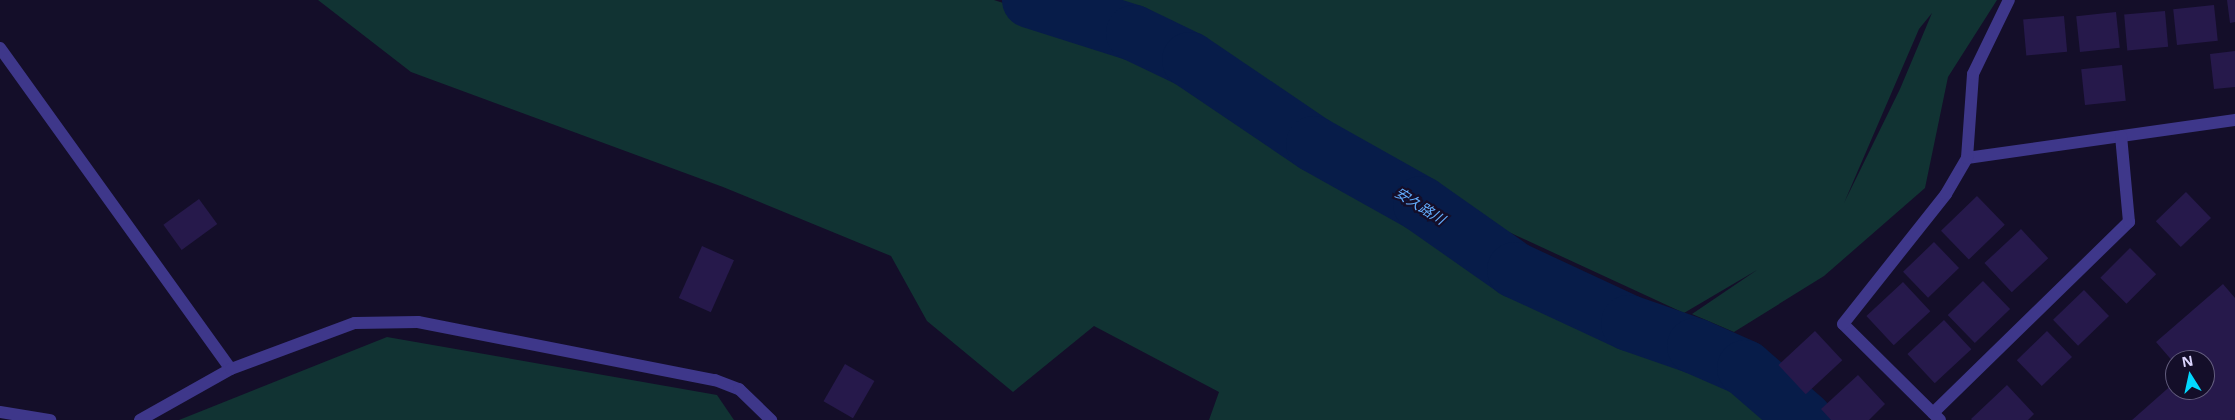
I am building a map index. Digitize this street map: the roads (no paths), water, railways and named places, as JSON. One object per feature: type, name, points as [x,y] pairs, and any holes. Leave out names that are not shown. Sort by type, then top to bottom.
[{"type":"street","points":[[2009,0],[1973,74],[1967,158],[1946,194],[1842,324],[1937,416],[2129,222],[2120,136]]},
{"type":"street","points":[[0,48],[231,369]]},
{"type":"street","points":[[1967,158],[2235,120]]},
{"type":"street","points":[[140,420],[231,369],[355,324],[418,322],[715,380],[739,389],[771,420]]},
{"type":"street","points":[[0,412],[50,420]]},
{"type":"waterway","name":"安久路川","points":[[1030,0],[1134,33],[1190,60],[1314,144],[1421,204],[1515,270],[1629,323],[1695,346],[1745,368],[1805,420]]}]
